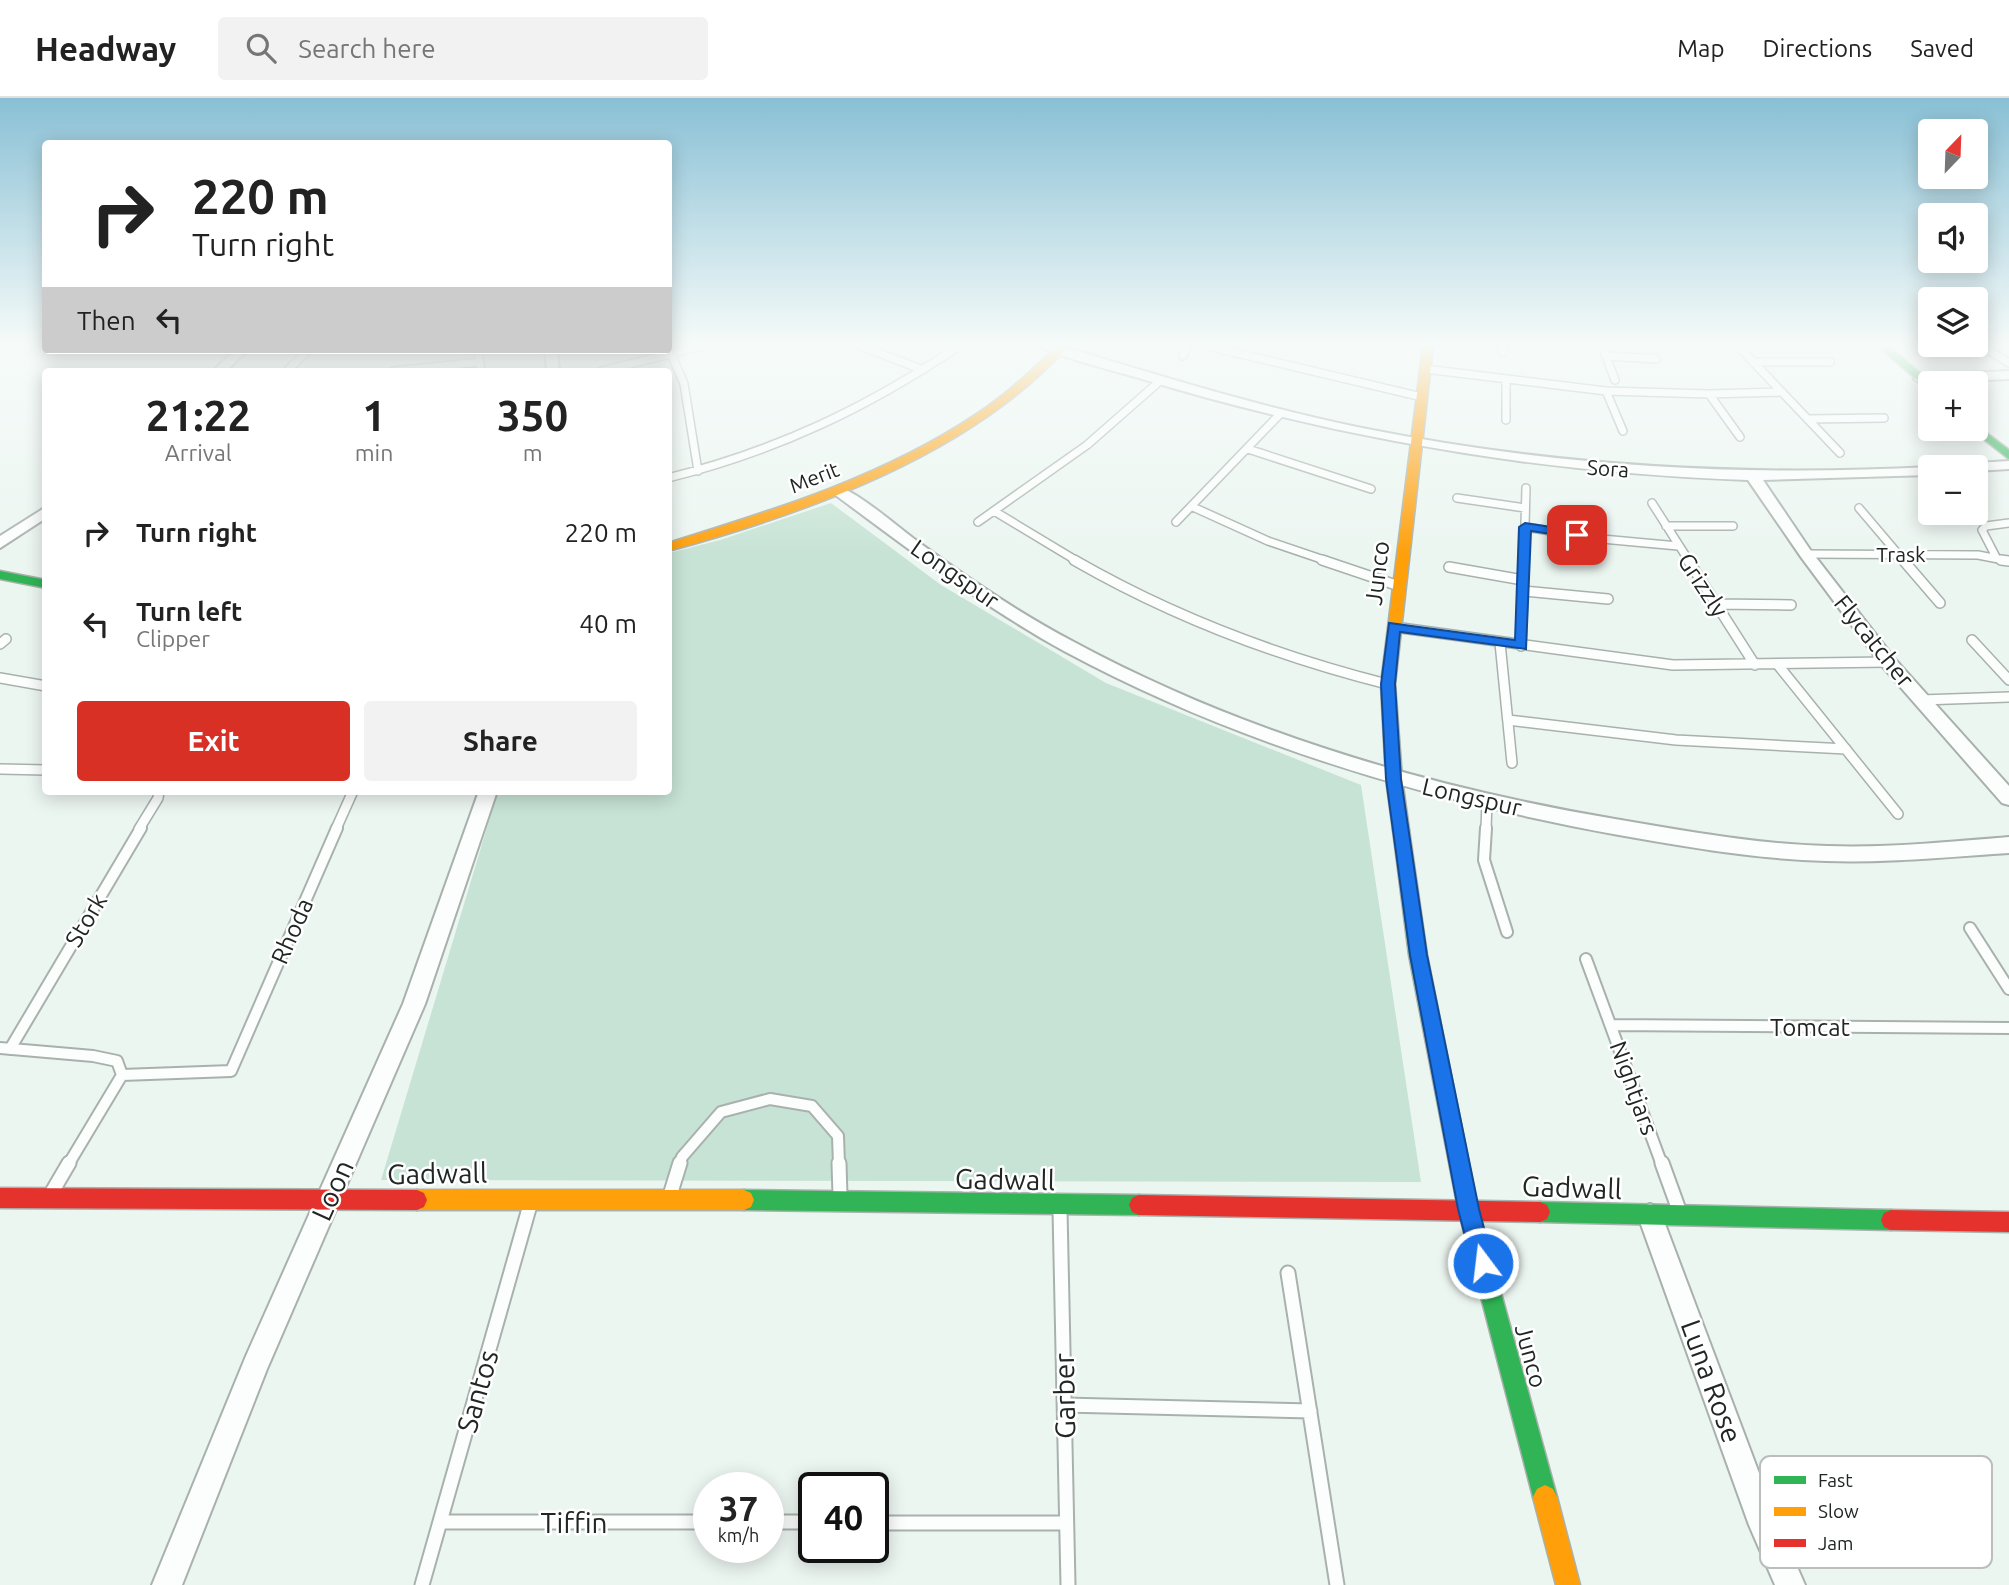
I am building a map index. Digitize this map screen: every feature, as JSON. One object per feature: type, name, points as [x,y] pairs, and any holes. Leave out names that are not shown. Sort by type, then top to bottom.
[{"type":"street","name":"Merit","points":[[672,546],[758,520],[839,491],[961,430],[982,415]]},
{"type":"street","name":"Sora","points":[[1287,415],[1416,443],[1580,466],[1752,475],[1824,476],[1918,472]]},
{"type":"street","name":"Junco","points":[[1420,415],[1388,684],[1394,779],[1418,955],[1468,1209],[1568,1585]]},
{"type":"street","points":[[1988,438],[2009,456]]},
{"type":"street","points":[[1988,466],[2009,465]]},
{"type":"street","name":"Flycatcher","points":[[1752,475],[1806,554],[1888,662],[2009,798]]},
{"type":"street","name":"Longspur","points":[[839,491],[992,601],[1094,659],[1209,714],[1317,756],[1394,779],[1572,821],[1728,845],[1851,854],[2009,845]]},
{"type":"street","points":[[0,543],[42,513]]},
{"type":"street","points":[[0,575],[42,583]]},
{"type":"street","name":"Loon","points":[[167,1585],[255,1366],[414,1004],[487,795]]},
{"type":"street","name":"Gadwall","points":[[0,1198],[327,1201],[532,1198],[1468,1209],[1682,1217],[2009,1222]]},
{"type":"street","name":"Luna Rose","points":[[1650,1216],[1760,1514]]},
{"type":"street","name":"Luna Rose","points":[[1783,1568],[1790,1585]]},
{"type":"lane","points":[[689,415],[698,471]]},
{"type":"lane","points":[[672,477],[698,471],[842,415]]},
{"type":"lane","points":[[978,522],[1087,445],[1121,415]]},
{"type":"lane","points":[[1176,523],[1279,415]]},
{"type":"lane","points":[[1506,415],[1506,420]]},
{"type":"lane","points":[[1616,415],[1623,431]]},
{"type":"lane","points":[[1724,415],[1740,437]]},
{"type":"lane","points":[[1805,415],[1840,453]]},
{"type":"lane","points":[[1808,419],[1884,418]]},
{"type":"lane","points":[[1248,449],[1371,489]]},
{"type":"lane","points":[[1521,646],[1526,488]]},
{"type":"lane","points":[[1457,498],[1525,509]]},
{"type":"lane","name":"Grizzly","points":[[1652,503],[1755,665]]},
{"type":"lane","points":[[1193,507],[1268,541],[1399,586]]},
{"type":"lane","points":[[1859,508],[1940,603]]},
{"type":"lane","points":[[994,511],[1143,598],[1232,637],[1331,671],[1388,684]]},
{"type":"lane","points":[[1996,557],[1982,530],[1986,526],[2009,523]]},
{"type":"lane","points":[[1666,526],[1733,526]]},
{"type":"lane","points":[[1525,527],[1602,539],[1678,546]]},
{"type":"lane","name":"Trask","points":[[1806,554],[1996,557],[2009,561]]},
{"type":"lane","points":[[1449,567],[1523,580]]},
{"type":"lane","points":[[1523,591],[1608,599]]},
{"type":"lane","points":[[1715,604],[1791,605]]},
{"type":"lane","points":[[1394,626],[1521,646],[1672,665],[1888,662]]},
{"type":"lane","points":[[1972,640],[2009,680]]},
{"type":"lane","points":[[1500,643],[1512,763]]},
{"type":"lane","points":[[1777,665],[1898,814]]},
{"type":"lane","points":[[0,678],[42,685]]},
{"type":"lane","points":[[1921,700],[2009,697]]},
{"type":"lane","points":[[1508,720],[1621,737],[1754,748],[1846,749]]},
{"type":"lane","points":[[1,769],[42,770]]},
{"type":"lane","name":"Stork","points":[[5,1048],[158,795]]},
{"type":"lane","name":"Rhoda","points":[[122,1075],[231,1071],[351,795]]},
{"type":"lane","points":[[1487,801],[1484,860],[1507,932]]},
{"type":"lane","points":[[1970,928],[2009,989]]},
{"type":"lane","name":"Nightjars","points":[[1586,959],[1682,1217]]},
{"type":"lane","name":"Tomcat","points":[[1611,1025],[2009,1028]]},
{"type":"lane","points":[[5,1048],[93,1056],[117,1061],[122,1075],[47,1200]]},
{"type":"lane","points":[[668,1200],[682,1157],[721,1112],[770,1099],[812,1106],[838,1136],[840,1203]]},
{"type":"lane","name":"Santos","points":[[422,1585],[532,1198]]},
{"type":"lane","name":"Garber","points":[[1060,1206],[1068,1585]]},
{"type":"lane","points":[[1288,1273],[1337,1585]]},
{"type":"lane","points":[[1064,1405],[1310,1410]]},
{"type":"lane","name":"Tiffin","points":[[440,1522],[693,1522]]},
{"type":"lane","points":[[889,1523],[1066,1523]]},
{"type":"green space","points":[[831,503],[941,585],[1106,683],[1361,785],[1421,1182],[381,1180],[497,795],[672,795],[672,552],[720,540]]},
{"type":"traffic: fast","points":[[1988,438],[2009,456]]},
{"type":"traffic: fast","points":[[0,575],[42,583]]},
{"type":"traffic: fast","points":[[1401,830],[1418,955],[1468,1209],[1545,1497]]},
{"type":"traffic: fast","points":[[744,1200],[1139,1205]]},
{"type":"traffic: fast","points":[[1540,1212],[1891,1220]]},
{"type":"traffic: slow","points":[[672,546],[748,522],[867,478],[942,440],[982,415]]},
{"type":"traffic: slow","points":[[1401,830],[1394,779],[1388,684],[1420,415]]},
{"type":"traffic: slow","points":[[417,1200],[744,1200]]},
{"type":"traffic: slow","points":[[1545,1497],[1568,1585]]},
{"type":"traffic: jam","points":[[0,1198],[417,1200]]},
{"type":"traffic: jam","points":[[1139,1205],[1540,1212]]},
{"type":"traffic: jam","points":[[1891,1220],[2009,1222]]},
{"type":"route","points":[[1483,1263],[1468,1209],[1418,955],[1394,779],[1388,684],[1394,626],[1521,646],[1525,527],[1577,535]]}]
